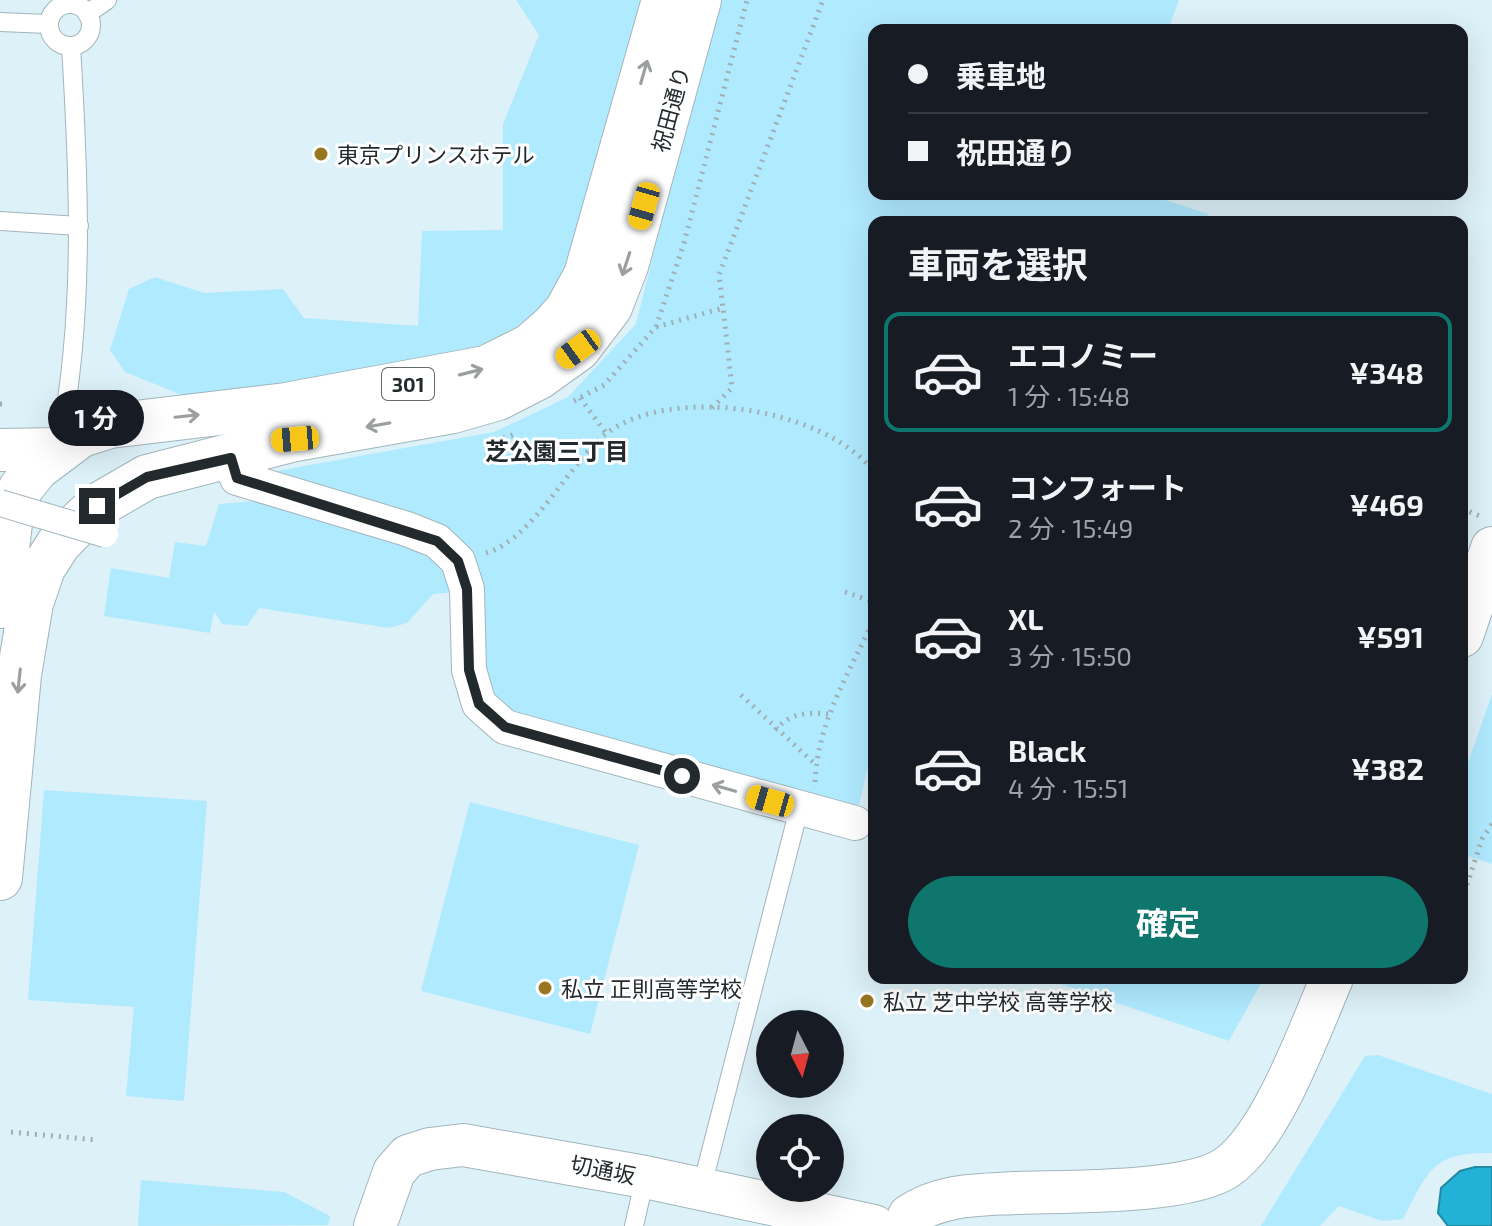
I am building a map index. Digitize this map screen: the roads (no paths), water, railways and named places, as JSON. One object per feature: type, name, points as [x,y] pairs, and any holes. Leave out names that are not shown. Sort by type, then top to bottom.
[{"type":"main road","name":"祝田通り","points":[[59,449],[81,435],[110,426],[286,405],[443,379],[486,368],[530,346],[567,310],[586,275],[664,0]]},
{"type":"main road","name":"祝田通り","points":[[0,878],[19,675],[15,605],[59,543],[97,506],[147,477],[231,458],[295,439],[453,411],[498,398],[539,377],[578,349],[610,307],[626,266],[699,0]]},
{"type":"main road","points":[[15,605],[59,449],[91,458],[295,439]]},
{"type":"street","points":[[0,450],[59,449]]},
{"type":"street","points":[[231,458],[237,478],[407,529],[437,541],[458,561],[467,589],[469,670],[479,704],[505,727],[855,823]]},
{"type":"street","points":[[0,503],[105,534]]},
{"type":"street","points":[[1468,610],[1486,532]]},
{"type":"street","points":[[907,1226],[909,1216],[922,1207],[952,1198],[1139,1187],[1201,1178],[1224,1169],[1243,1153],[1274,1103],[1329,984]]},
{"type":"street","name":"切通坂","points":[[375,1226],[394,1172],[408,1156],[430,1149],[463,1145],[645,1177],[874,1226]]},
{"type":"lane","points":[[87,14],[107,0]]},
{"type":"lane","points":[[64,5],[77,5],[87,14],[90,32],[83,42],[71,46],[54,40],[48,24],[53,12],[64,5]]},
{"type":"lane","points":[[0,22],[48,24]]},
{"type":"lane","points":[[59,449],[69,395],[79,226],[71,46]]},
{"type":"lane","points":[[0,221],[79,226]]},
{"type":"lane","points":[[701,1190],[806,811]]},
{"type":"lane","points":[[634,1226],[645,1177]]},
{"type":"water","points":[[1492,1167],[1492,1226],[1448,1226],[1438,1213],[1441,1188],[1460,1171]]},
{"type":"place","name":"東京プリンスホテル","points":[[321,154]]},
{"type":"place","name":"私立 正則高等学校","points":[[545,988]]},
{"type":"place","name":"私立 芝中学校 高等学校","points":[[867,1001]]},
{"type":"district","name":"芝公園三丁目","points":[[557,450]]}]
